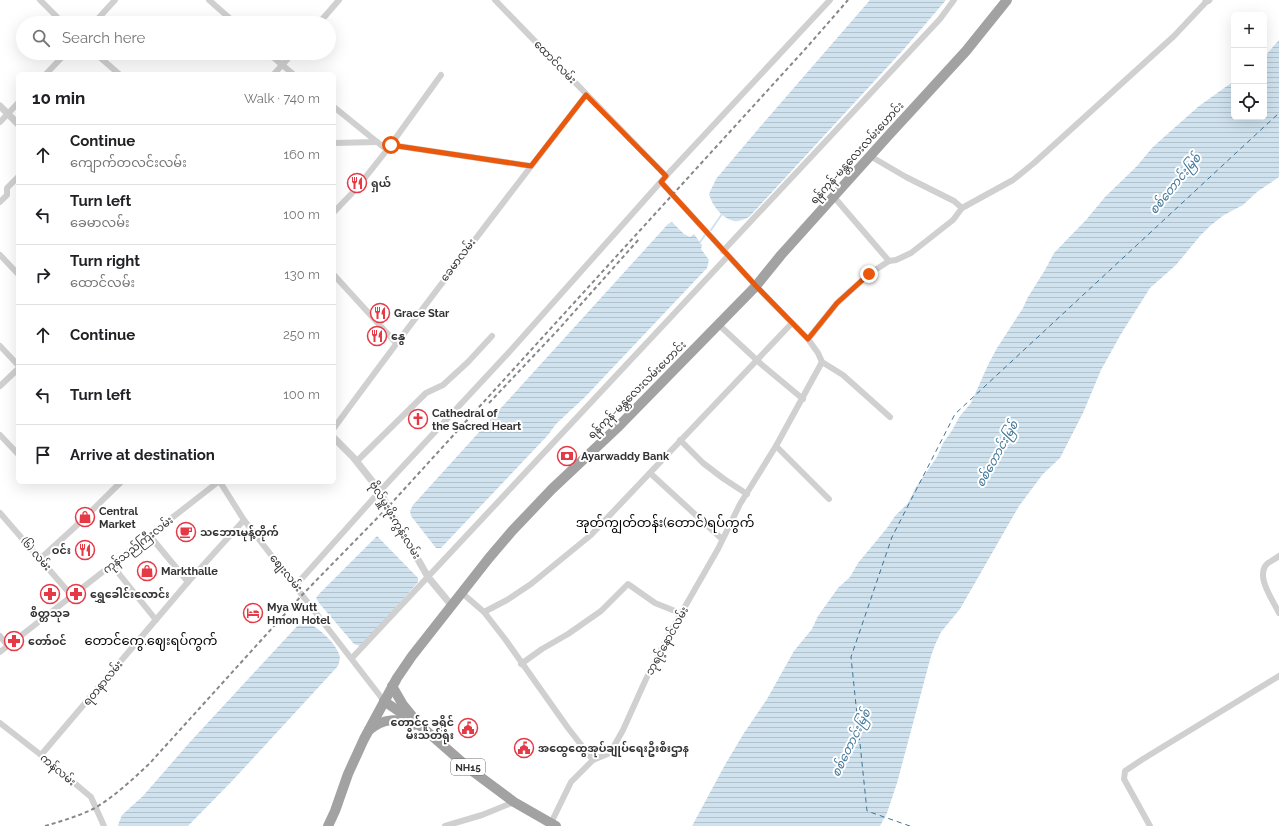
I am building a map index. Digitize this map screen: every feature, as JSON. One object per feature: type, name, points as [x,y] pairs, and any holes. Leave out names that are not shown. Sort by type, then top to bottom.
[{"type":"highway","name":"ရန်ကုန်-မန္တလေးလမ်းဟောင်း","points":[[328,826],[348,774],[392,686],[412,656],[512,531],[552,489],[650,395],[756,286],[781,255],[966,51],[1007,0]]},
{"type":"highway","points":[[392,686],[409,714],[423,728]]},
{"type":"highway","name":"NH15","points":[[384,700],[423,728],[472,770],[514,802],[552,825]]},
{"type":"highway","points":[[369,730],[378,723],[387,720],[398,721],[423,728]]},
{"type":"street","points":[[40,0],[56,16]]},
{"type":"street","points":[[100,16],[115,0]]},
{"type":"street","points":[[209,0],[227,16]]},
{"type":"street","points":[[325,16],[339,0]]},
{"type":"street","name":"ထောင်လမ်း","points":[[495,0],[666,176]]},
{"type":"street","points":[[296,585],[380,491],[511,350],[666,176],[830,0]]},
{"type":"street","points":[[352,658],[726,253],[940,18],[954,0]]},
{"type":"street","points":[[808,339],[837,303],[869,274],[890,261],[896,260],[911,253],[952,220],[962,208],[1013,180],[1174,36],[1208,0]]},
{"type":"street","points":[[48,72],[59,60]]},
{"type":"street","points":[[103,60],[117,72]]},
{"type":"street","points":[[276,60],[291,72]]},
{"type":"street","points":[[276,72],[287,60]]},
{"type":"street","points":[[336,210],[356,189],[389,148],[441,75]]},
{"type":"street","name":"ခေမာလမ်း","points":[[336,425],[396,343],[586,95]]},
{"type":"street","points":[[0,122],[16,105]]},
{"type":"street","points":[[0,106],[16,122]]},
{"type":"street","points":[[336,109],[377,142],[389,148],[531,166]]},
{"type":"street","points":[[336,142],[377,142]]},
{"type":"street","points":[[870,156],[906,177],[954,201],[962,208]]},
{"type":"street","points":[[0,202],[7,195],[7,188],[16,179]]},
{"type":"street","points":[[661,182],[756,286],[808,339],[818,353],[822,362],[844,375],[890,417]]},
{"type":"street","points":[[834,197],[890,261]]},
{"type":"street","points":[[0,255],[16,272]]},
{"type":"street","points":[[336,278],[396,343]]},
{"type":"street","points":[[484,612],[507,600],[531,584],[581,543],[606,520],[792,323]]},
{"type":"street","points":[[718,324],[757,361],[803,399]]},
{"type":"street","points":[[356,461],[426,393],[443,385],[458,372],[492,336]]},
{"type":"street","points":[[0,346],[16,363]]},
{"type":"street","name":"ဘုရင့်နောင်လမ်း","points":[[552,825],[571,782],[593,760],[610,752],[623,730],[646,679],[680,613],[687,603],[740,504],[803,399],[822,362]]},
{"type":"street","points":[[0,386],[16,371]]},
{"type":"street","points":[[0,435],[16,452]]},
{"type":"street","points":[[680,440],[703,463],[747,494]]},
{"type":"street","name":"ဗိုလ်မှူးဖိုးကွန်းလမ်း","points":[[336,441],[356,461],[380,491],[428,577],[452,606]]},
{"type":"street","points":[[776,446],[829,499]]},
{"type":"street","points":[[650,473],[722,539]]},
{"type":"street","points":[[40,559],[76,527],[119,484]]},
{"type":"street","name":"ကုန်သည်ကြီးလမ်း","points":[[0,652],[7,645],[216,484]]},
{"type":"street","name":"စျေးလမ်း","points":[[220,484],[244,520],[274,560],[296,585],[384,700]]},
{"type":"street","name":"(၆) လမ်း","points":[[0,513],[72,596]]},
{"type":"street","name":"ရတနာလမ်း","points":[[41,755],[188,582],[244,520]]},
{"type":"street","points":[[150,536],[188,582]]},
{"type":"street","points":[[1279,556],[1267,564],[1262,573],[1263,582],[1279,613]]},
{"type":"street","points":[[112,565],[156,620]]},
{"type":"street","points":[[521,664],[601,611],[628,584],[655,603],[680,613]]},
{"type":"street","points":[[462,593],[484,612],[593,760]]},
{"type":"street","points":[[0,636],[7,645]]},
{"type":"street","points":[[1150,826],[1124,778],[1125,771],[1279,676]]},
{"type":"street","name":"ကန်လမ်း","points":[[0,723],[91,797],[104,826]]},
{"type":"street","points":[[444,826],[482,815],[514,802]]},
{"type":"water","points":[[870,0],[946,0],[904,49],[749,217],[736,221],[725,217],[715,207],[709,194],[716,179]]},
{"type":"water","name":"စစ်တောင်းမြစ်","points":[[1279,40],[1279,177],[1257,192],[1243,205],[1224,215],[1210,226],[1176,265],[1150,288],[1121,334],[1101,370],[1083,413],[1060,458],[1043,474],[1019,506],[960,609],[941,632],[931,656],[897,783],[887,813],[880,826],[692,826],[726,763],[767,699],[794,651],[812,629],[818,616],[838,588],[850,577],[858,563],[895,516],[908,503],[916,487],[937,457],[943,443],[960,416],[971,403],[997,348],[1023,308],[1054,253],[1086,220],[1105,197],[1137,166],[1152,148],[1199,106],[1231,83],[1231,120],[1267,120],[1267,54]]},
{"type":"water","points":[[672,222],[684,234],[690,237],[694,234],[702,245],[701,249],[709,260],[707,268],[585,397],[556,424],[548,435],[441,548],[436,548],[411,516],[410,511],[413,505],[668,224]]},
{"type":"water","points":[[377,536],[418,578],[418,582],[366,642],[360,646],[354,644],[316,598]]},
{"type":"water","points":[[305,622],[320,630],[337,649],[340,656],[338,666],[234,779],[188,826],[118,826],[122,815],[143,796],[190,742],[300,623]]},
{"type":"waterway","points":[[711,230],[722,214]]},
{"type":"waterway","points":[[700,242],[705,235]]},
{"type":"ferry route","points":[[910,826],[867,811],[851,657],[892,537],[955,414],[1279,113]]},
{"type":"railway","points":[[45,826],[77,816],[95,808],[117,793],[150,763],[303,594],[388,507],[808,46],[848,0]]},
{"type":"railway","points":[[489,403],[558,330],[640,238]]},
{"type":"place","name":"ရှယ်","points":[[357,183]]},
{"type":"place","name":"Grace Star","points":[[380,313]]},
{"type":"place","name":"နွေ","points":[[377,336]]},
{"type":"place","name":"Cathedral of the Sacred Heart","points":[[418,419]]},
{"type":"place","name":"Ayarwaddy Bank","points":[[567,456]]},
{"type":"place","name":"Central Market","points":[[85,517]]},
{"type":"place","name":"သဘောၤမုန့်တိုက်","points":[[186,532]]},
{"type":"place","name":"ဝင်း","points":[[85,550]]},
{"type":"place","name":"Markthalle","points":[[147,571]]},
{"type":"place","name":"စိတ္တသုခ","points":[[50,594]]},
{"type":"place","name":"ရွှေခေါင်းလောင်း","points":[[76,594]]},
{"type":"place","name":"Mya Wutt Hmon Hotel","points":[[253,613]]},
{"type":"place","name":"တော်ဝင်","points":[[14,641]]},
{"type":"place","name":"တောင်ငူ ခရိုင် မီးသတ်ရုံး","points":[[468,728]]},
{"type":"place","name":"အထွေထွေအုပ်ချုပ်ရေးဦးစီးဌာန","points":[[524,748]]},
{"type":"district","name":"အုတ်ကျွတ်တန်း(တောင်)ရပ်ကွက်","points":[[665,522]]},
{"type":"district","name":"တောင်ကွေ.ဈေးရပ်ကွက်","points":[[151,640]]},
{"type":"route","points":[[391,145],[531,166],[586,95],[666,176],[661,182],[723,251],[808,339],[837,303],[869,274]]}]
